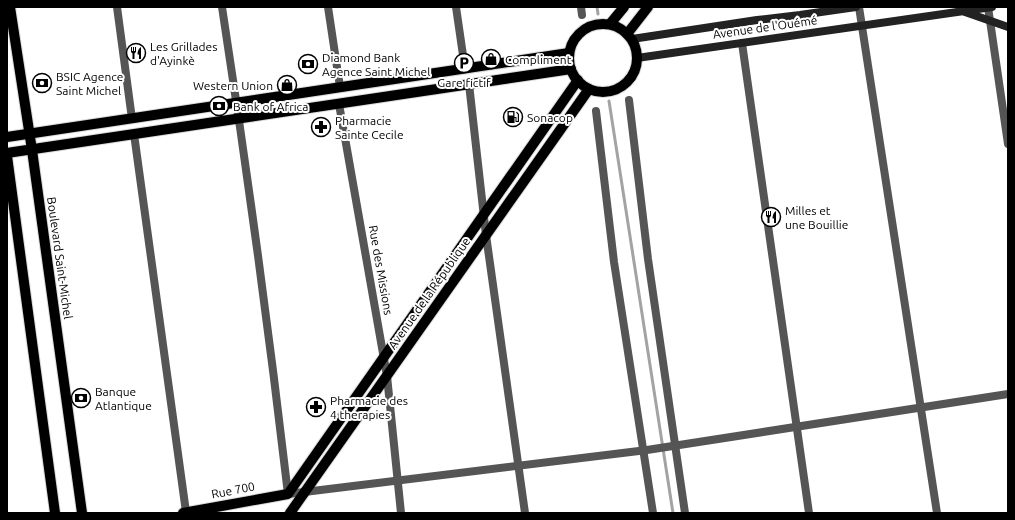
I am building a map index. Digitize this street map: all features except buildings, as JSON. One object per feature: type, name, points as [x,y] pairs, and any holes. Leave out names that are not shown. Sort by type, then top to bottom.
[{"type":"main road","name":"Boulevard Saint-Michel","points":[[10,7],[32,150],[82,513]]},
{"type":"main road","points":[[610,24],[624,7]]},
{"type":"main road","points":[[630,37],[648,7]]},
{"type":"main road","name":"Avenue de l'Ouémé","points":[[630,37],[857,7]]},
{"type":"main road","name":"Avenue de l'Ouémé","points":[[637,58],[989,7]]},
{"type":"main road","points":[[963,11],[1008,27]]},
{"type":"main road","points":[[595,24],[610,24],[620,28],[630,37],[636,48],[637,58],[635,69],[632,76],[621,86],[611,91],[604,92],[589,89],[578,80],[571,69],[569,53],[574,39],[585,29],[595,24]]},
{"type":"main road","points":[[7,137],[569,53]]},
{"type":"main road","points":[[55,513],[7,155],[134,134],[571,69]]},
{"type":"main road","name":"Avenue de la République","points":[[288,494],[578,80]]},
{"type":"main road","name":"Avenue de la République","points":[[290,513],[589,89]]},
{"type":"main road","name":"Rue 700","points":[[185,513],[288,494]]},
{"type":"street","points":[[116,7],[132,119]]},
{"type":"street","points":[[222,7],[237,103],[288,494],[645,450],[1008,394]]},
{"type":"street","points":[[328,7],[340,87]]},
{"type":"street","points":[[456,7],[465,69]]},
{"type":"street","points":[[857,7],[862,26],[937,513]]},
{"type":"street","points":[[989,7],[1008,144]]},
{"type":"street","points":[[742,43],[809,513]]},
{"type":"street","points":[[469,84],[483,214],[525,513]]},
{"type":"street","points":[[628,100],[672,446],[685,513]]},
{"type":"street","name":"Rue des Missions","points":[[340,104],[387,376],[401,513]]},
{"type":"street","points":[[596,111],[614,262],[645,450],[652,513]]},
{"type":"street","points":[[134,134],[185,513]]},
{"type":"waterway","points":[[597,7],[598,14]]},
{"type":"waterway","points":[[609,101],[673,513]]},
{"type":"place","name":"Les Grillades d'Ayinkè","points":[[136,53]]},
{"type":"place","name":"Compliment","points":[[491,59]]},
{"type":"place","name":"Gare fictif","points":[[464,63]]},
{"type":"place","name":"Diamond Bank Agence Saint Michel","points":[[308,64]]},
{"type":"place","name":"BSIC Agence Saint Michel","points":[[42,83]]},
{"type":"place","name":"Western Union","points":[[287,85]]},
{"type":"place","name":"Bank of Africa","points":[[219,106]]},
{"type":"place","name":"Sonacop","points":[[513,117]]},
{"type":"place","name":"Pharmacie Sainte Cecile","points":[[321,127]]},
{"type":"place","name":"Milles et une Bouillie","points":[[771,217]]},
{"type":"place","name":"Banque Atlantique","points":[[81,398]]},
{"type":"place","name":"Pharmacie des 4 therapies","points":[[316,407]]}]
